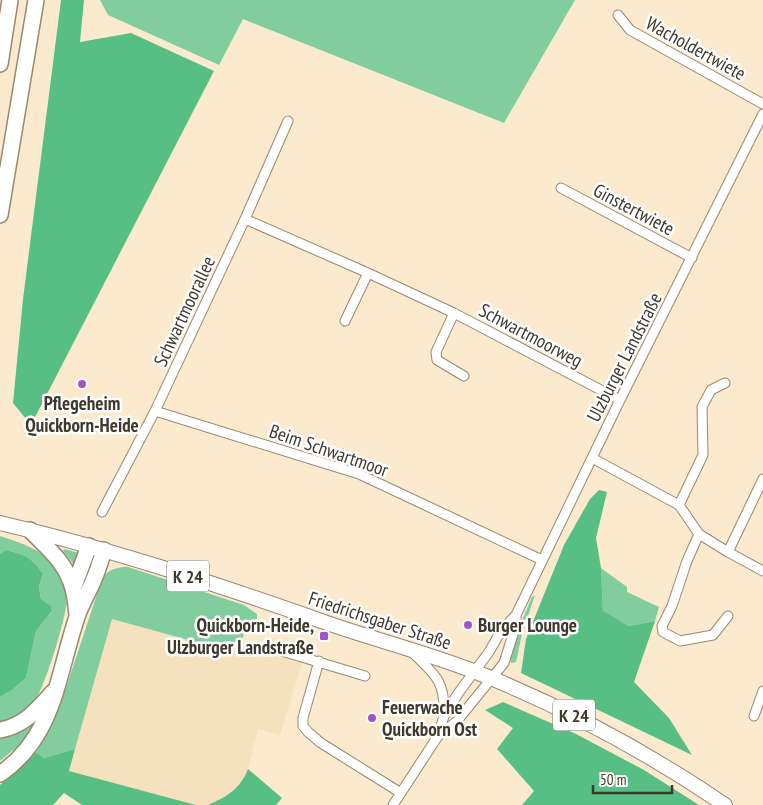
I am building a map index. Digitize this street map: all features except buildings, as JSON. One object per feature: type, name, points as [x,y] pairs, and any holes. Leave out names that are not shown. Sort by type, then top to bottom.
[{"type":"highway","points":[[0,64],[10,0]]},
{"type":"highway","points":[[0,216],[36,0]]},
{"type":"highway","points":[[30,530],[66,570],[74,589],[77,615]]},
{"type":"highway","points":[[74,589],[89,546]]},
{"type":"highway","points":[[0,774],[12,766],[30,746],[51,708],[54,691],[77,615],[95,578],[104,550]]},
{"type":"highway","points":[[0,730],[19,724],[30,717],[54,691]]},
{"type":"main road","name":"Friedrichsgaber Straße","points":[[0,523],[104,550],[271,603],[474,671],[571,714],[613,735],[725,805]]},
{"type":"street","name":"Wacholdertwiete","points":[[618,15],[630,30],[763,104]]},
{"type":"street","name":"Ulzburger Landstraße","points":[[444,716],[489,652],[501,631],[516,615],[620,400],[763,114]]},
{"type":"street","name":"Schwartmoorallee","points":[[102,512],[155,411],[245,219],[288,121]]},
{"type":"street","name":"Ginstertwiete","points":[[561,188],[692,258]]},
{"type":"street","name":"Schwartmoorweg","points":[[245,219],[454,313],[620,400]]},
{"type":"street","points":[[346,320],[368,273]]},
{"type":"street","name":"Schwartmoorweg","points":[[454,313],[436,352],[437,360],[464,376]]},
{"type":"street","points":[[679,505],[703,455],[702,407],[711,390],[726,384]]},
{"type":"street","name":"Beim Schwartmoor","points":[[155,411],[359,474],[542,560]]},
{"type":"street","points":[[592,458],[679,505],[699,534],[763,571]]},
{"type":"street","points":[[728,552],[763,479]]},
{"type":"street","points":[[699,534],[687,561],[672,606],[662,626],[662,632],[680,641],[713,635],[728,616]]},
{"type":"street","name":"Ulzburger Landstraße","points":[[438,736],[456,721],[504,663],[516,625],[516,615]]},
{"type":"street","points":[[275,649],[365,676]]},
{"type":"street","name":"Ulzburger Landstraße","points":[[393,805],[438,736],[444,716],[444,697],[440,681],[409,649]]},
{"type":"street","points":[[319,661],[302,718],[304,726],[321,743],[401,793]]},
{"type":"street","points":[[754,716],[763,691]]},
{"type":"shaded area","points":[[112,618],[225,650],[227,641],[302,663],[280,735],[258,729],[243,781],[223,799],[208,805],[196,805],[69,771]]},
{"type":"green space","points":[[61,0],[84,0],[80,42],[131,33],[214,71],[31,425],[13,403],[23,299]]},
{"type":"green space","points":[[100,0],[575,0],[504,123],[243,19],[219,65],[108,15]]},
{"type":"green space","points":[[599,490],[607,492],[596,538],[601,568],[603,611],[629,626],[655,621],[634,682],[669,718],[692,755],[521,673],[526,639],[564,545],[590,499]]},
{"type":"green space","points":[[0,536],[32,548],[54,563],[64,579],[67,599],[54,653],[38,696],[33,704],[22,713],[0,723],[0,697],[26,678],[36,631],[52,611],[51,606],[41,599],[39,586],[43,574],[31,560],[23,555],[6,550],[0,554]]},
{"type":"green space","points":[[64,549],[79,553],[75,566],[63,551]]},
{"type":"green space","points":[[6,550],[28,558],[39,568],[43,574],[39,586],[41,599],[51,606],[52,611],[36,631],[26,678],[0,697],[0,554]]},
{"type":"green space","points":[[128,567],[244,605],[257,614],[257,622],[246,625],[241,645],[227,641],[225,650],[112,619],[75,749],[44,758],[36,752],[59,709],[102,579],[113,569]]},
{"type":"green space","points":[[601,568],[627,587],[627,592],[659,607],[655,621],[629,626],[603,612]]},
{"type":"green space","points":[[535,595],[522,634],[516,662],[511,663],[512,649],[518,632],[530,601]]},
{"type":"green space","points":[[503,702],[576,734],[644,770],[699,805],[522,805],[534,791],[497,749],[513,728],[485,710]]},
{"type":"green space","points":[[45,710],[30,736],[0,761],[0,739],[27,726]]},
{"type":"green space","points":[[75,749],[69,771],[196,805],[82,805],[64,793],[53,805],[0,805],[0,785],[36,752],[44,758]]},
{"type":"green space","points":[[248,769],[282,798],[276,805],[208,805],[237,787]]},
{"type":"place","name":"Pflegeheim Quickborn-Heide","points":[[82,384]]},
{"type":"place","name":"Burger Lounge","points":[[468,625]]},
{"type":"place","name":"Quickborn-Heide, Ulzburger Landstraße","points":[[324,636]]},
{"type":"place","name":"Feuerwache Quickborn Ost","points":[[372,718]]}]
